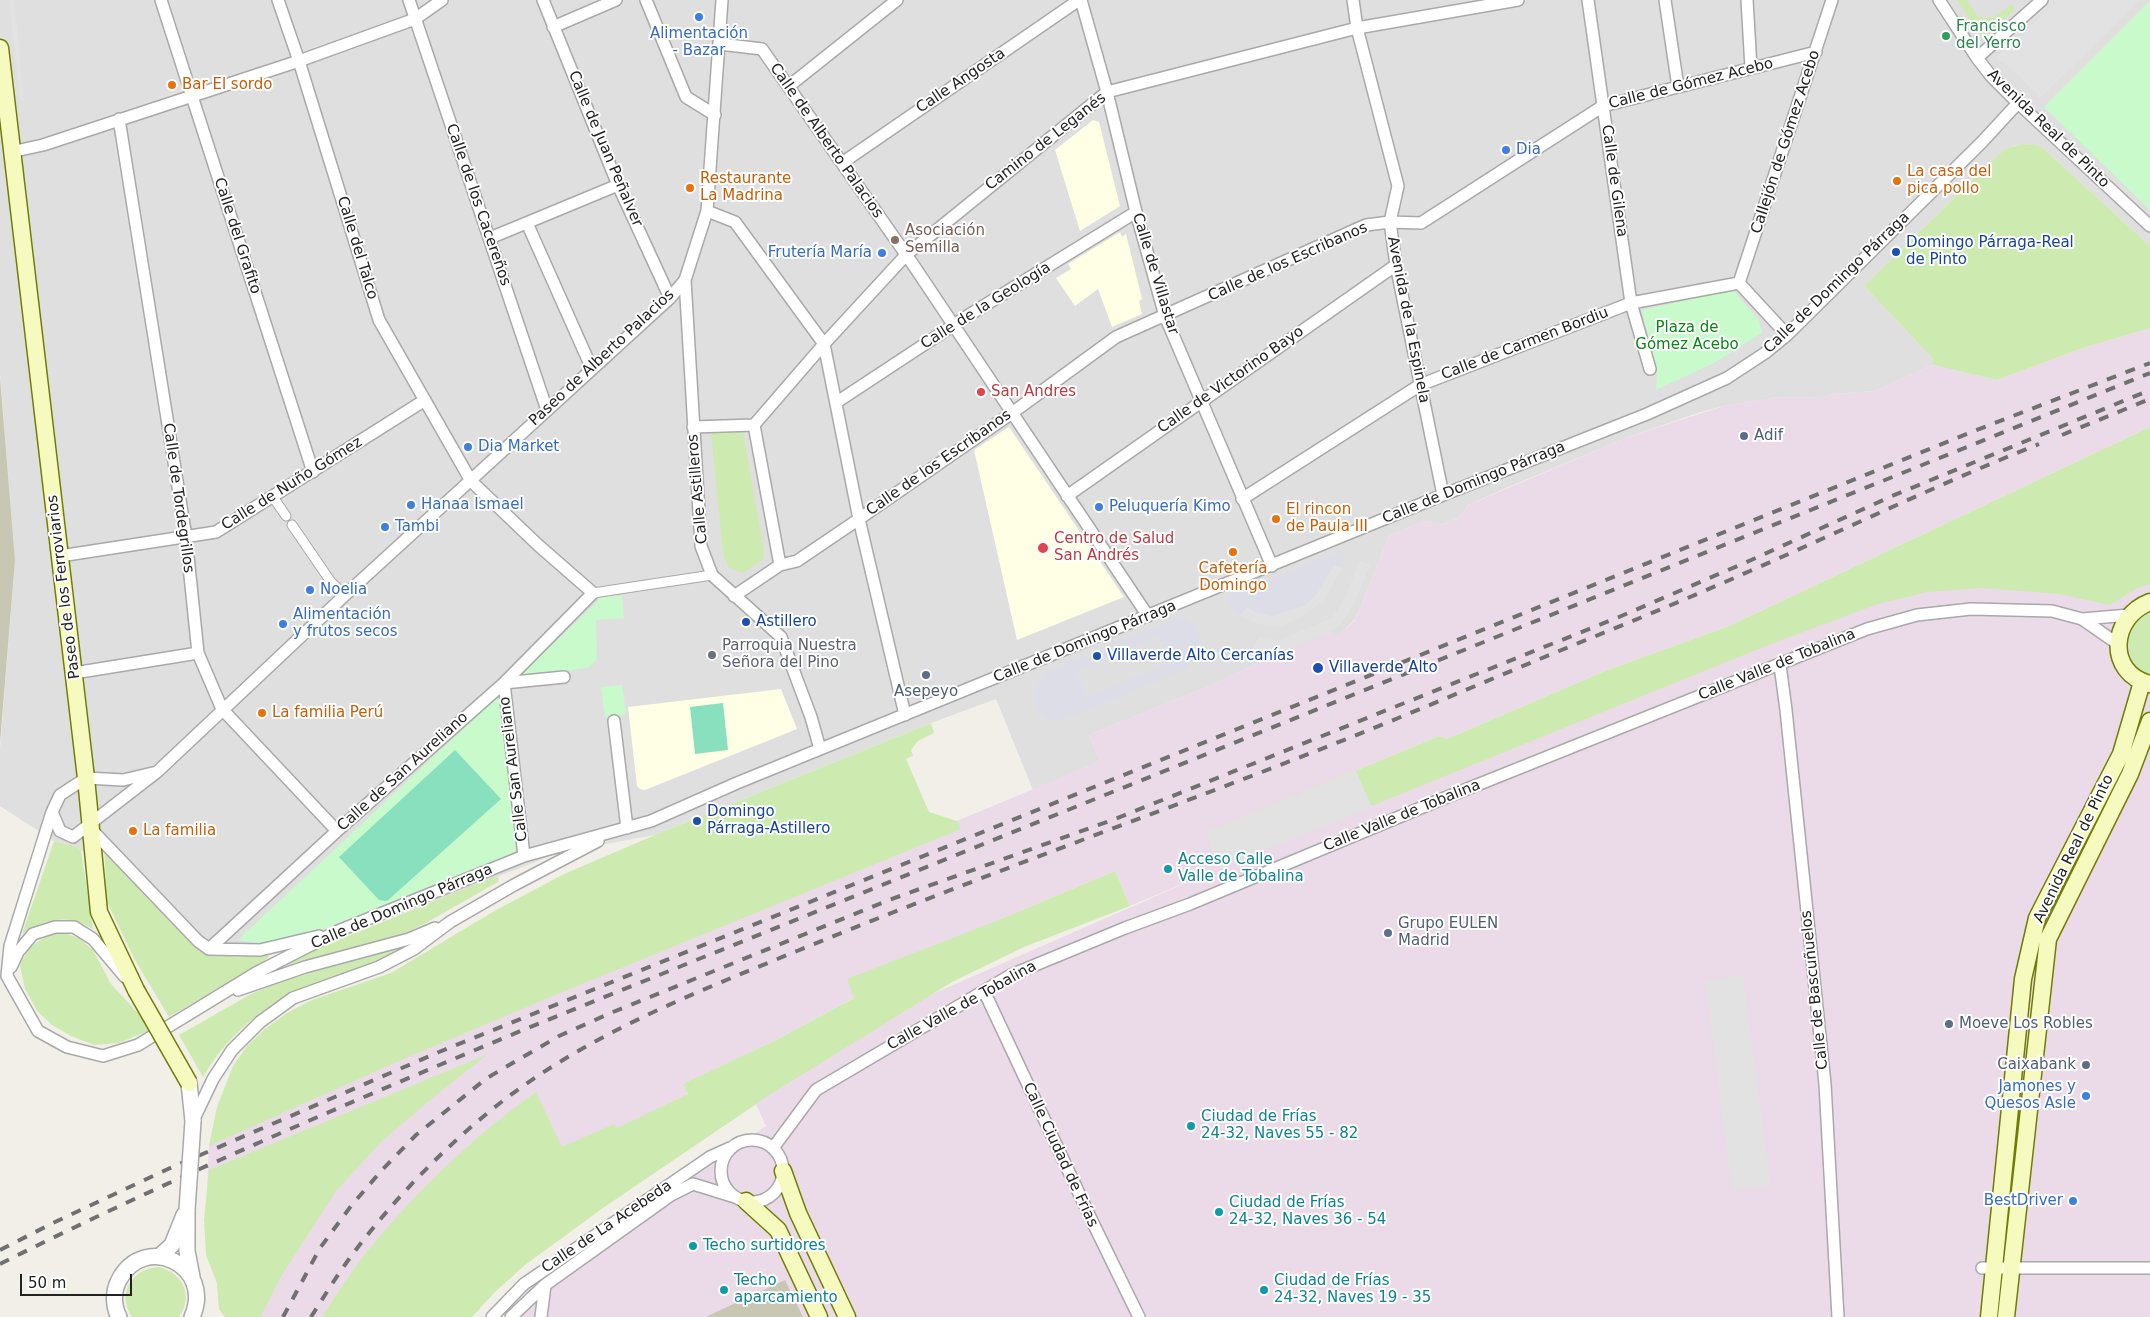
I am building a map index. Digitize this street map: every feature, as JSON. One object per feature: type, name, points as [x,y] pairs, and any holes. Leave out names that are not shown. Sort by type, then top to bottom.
[{"type":"main road","name":"Paseo de los Ferroviarios","points":[[0,48],[91,826]]},
{"type":"main road","points":[[2146,683],[2132,675],[2122,661],[2118,644],[2121,628],[2129,615],[2140,606],[2150,602]]},
{"type":"main road","name":"Avenida Real de Pinto","points":[[1989,1317],[1988,1268],[2023,979],[2037,918],[2121,754],[2146,683]]},
{"type":"main road","name":"Avenida Real de Pinto","points":[[2006,1317],[2048,939],[2130,774],[2150,721]]},
{"type":"main road","points":[[91,826],[99,912],[136,990],[189,1084]]},
{"type":"main road","points":[[783,1171],[798,1213],[847,1317]]},
{"type":"main road","points":[[741,1199],[778,1230],[819,1317]]},
{"type":"street","name":"Calle del Grafito","points":[[161,0],[313,472]]},
{"type":"street","name":"Calle del Talco","points":[[278,0],[379,320],[471,481],[538,545],[592,592]]},
{"type":"street","name":"Calle de los Cacereños","points":[[409,0],[547,410]]},
{"type":"street","points":[[11,152],[43,145],[298,61],[415,19],[442,0]]},
{"type":"street","name":"Calle de Juan Peñalver","points":[[543,0],[618,185],[670,298]]},
{"type":"street","points":[[554,27],[616,0]]},
{"type":"street","points":[[646,0],[686,97],[715,115]]},
{"type":"street","name":"Paseo de Alberto Palacios","points":[[52,812],[60,831],[73,837],[91,826],[157,772],[222,709],[670,298],[685,280],[708,211],[722,0]]},
{"type":"street","points":[[789,86],[897,0]]},
{"type":"street","name":"Calle de Villastar","points":[[1080,0],[1107,92],[1164,316],[1272,566]]},
{"type":"street","name":"Calle Angosta","points":[[842,163],[1080,0]]},
{"type":"street","name":"Avenida de la Espinela","points":[[1353,0],[1357,28],[1398,186],[1390,222],[1396,264],[1443,495]]},
{"type":"street","name":"Camino de Leganés","points":[[754,425],[824,344],[906,255],[1107,92],[1357,28],[1518,0]]},
{"type":"street","name":"Calle de Gilena","points":[[1588,0],[1631,303],[1650,369]]},
{"type":"street","points":[[1664,0],[1678,87]]},
{"type":"street","points":[[1747,0],[1751,68]]},
{"type":"street","name":"Callejón de Gómez Acebo","points":[[1739,283],[1832,0]]},
{"type":"street","name":"Avenida Real de Pinto","points":[[1939,0],[1977,58],[2018,104],[2150,226]]},
{"type":"street","points":[[1977,58],[2042,0]]},
{"type":"street","name":"Calle de Alberto Palacios","points":[[720,44],[762,49],[906,255],[1148,616]]},
{"type":"street","name":"Calle de Gómez Acebo","points":[[1390,222],[1421,223],[1603,106],[1816,52]]},
{"type":"street","name":"Calle de Domingo Párraga","points":[[218,998],[256,973],[338,931],[524,856],[651,821],[820,749],[1443,495],[1647,414],[1727,378],[1787,336],[2018,104]]},
{"type":"street","name":"Calle de Tordegrillos","points":[[119,119],[186,537],[198,653],[222,709],[337,830]]},
{"type":"street","points":[[490,238],[618,185]]},
{"type":"street","points":[[708,211],[735,222],[824,344],[859,519],[905,715]]},
{"type":"street","name":"Calle de la Geología","points":[[837,402],[953,326],[1136,212]]},
{"type":"street","points":[[527,222],[592,369]]},
{"type":"street","name":"Calle de los Escribanos","points":[[734,596],[780,565],[797,561],[859,519],[1116,337],[1366,225],[1390,222]]},
{"type":"street","name":"Calle de Victorino Bayo","points":[[1067,496],[1396,264]]},
{"type":"street","name":"Calle Astilleros","points":[[685,280],[701,546],[712,575],[781,637],[811,717],[820,749]]},
{"type":"street","points":[[1739,283],[1787,336]]},
{"type":"street","name":"Calle de Carmen Bordiu","points":[[1242,499],[1420,386],[1631,303],[1739,283]]},
{"type":"street","name":"Calle de Nuño Gómez","points":[[60,556],[216,532],[425,400]]},
{"type":"street","points":[[693,427],[754,425],[780,565]]},
{"type":"street","points":[[273,497],[286,516]]},
{"type":"street","points":[[292,525],[331,582],[345,596]]},
{"type":"street","points":[[592,592],[712,575]]},
{"type":"street","name":"Calle de San Aureliano","points":[[209,949],[337,830],[504,683],[592,592]]},
{"type":"street","name":"Calle Valle de Tobalina","points":[[773,1148],[816,1090],[1011,975],[1190,904],[1447,797],[1867,629],[1917,615],[1971,609],[2052,611],[2082,619],[2129,615]]},
{"type":"street","name":"Calle Valle de Tobalina","points":[[2082,619],[2118,644]]},
{"type":"street","points":[[74,673],[198,653]]},
{"type":"street","name":"Calle de Bascuñuelos","points":[[1780,664],[1825,1084],[1838,1317]]},
{"type":"street","name":"Calle San Aureliano","points":[[524,856],[504,683],[564,676]]},
{"type":"street","points":[[614,721],[627,828]]},
{"type":"street","points":[[157,772],[123,780],[86,778],[60,795],[52,812],[10,946],[7,976],[38,1032],[67,1047],[103,1056],[138,1045],[218,998]]},
{"type":"street","points":[[91,826],[198,940],[209,949],[260,950],[338,931]]},
{"type":"street","name":"Calle de Domingo Párraga","points":[[218,998],[305,967],[409,939],[450,922],[522,881],[627,828]]},
{"type":"street","name":"Calle de Domingo Párraga","points":[[193,1121],[213,1079],[232,1050],[260,1022],[294,998],[379,967],[414,949],[450,922]]},
{"type":"street","points":[[7,976],[18,952],[34,934],[55,927],[74,927],[93,939],[136,990]]},
{"type":"street","name":"Calle Ciudad de Frías","points":[[984,991],[1139,1317]]},
{"type":"street","points":[[189,1084],[193,1121],[187,1210],[187,1251],[192,1278],[197,1291],[197,1313]]},
{"type":"street","points":[[757,1140],[773,1148],[781,1160],[783,1171],[780,1182],[770,1196],[760,1200],[741,1199],[728,1192],[722,1182],[720,1172],[724,1157],[730,1148],[741,1142],[757,1140]]},
{"type":"street","name":"Calle de La Acebeda","points":[[492,1317],[524,1284],[710,1157],[730,1148]]},
{"type":"street","name":"Calle de La Acebeda","points":[[514,1316],[546,1285],[671,1194],[693,1184],[741,1199]]},
{"type":"street","points":[[160,1256],[172,1245],[187,1210]]},
{"type":"street","points":[[118,1316],[114,1300],[116,1286],[123,1273],[133,1263],[146,1258],[160,1256],[173,1260],[184,1267],[192,1278]]},
{"type":"street","points":[[1988,1268],[2150,1268]]},
{"type":"street","points":[[541,1317],[546,1285]]},
{"type":"shaded area","points":[[0,0],[2150,0],[2150,246],[2043,148],[2027,144],[2013,146],[1999,154],[1864,286],[1933,359],[1933,365],[1875,391],[1833,394],[1820,398],[1778,397],[1701,412],[1631,436],[1506,488],[1468,505],[1459,518],[1440,525],[1424,521],[1389,536],[1361,607],[1354,620],[1336,638],[1331,630],[1272,653],[1273,656],[1205,688],[1089,735],[1100,761],[1033,790],[996,699],[931,723],[655,835],[561,852],[383,921],[317,932],[268,953],[236,957],[221,956],[207,952],[104,845],[81,851],[75,846],[54,841],[0,806],[0,749],[15,560],[0,373]]},
{"type":"shaded area","points":[[9,0],[14,0],[24,101],[20,101]]},
{"type":"shaded area","points":[[153,0],[158,0],[185,85],[181,87]]},
{"type":"shaded area","points":[[165,0],[169,0],[195,81],[191,83]]},
{"type":"shaded area","points":[[2049,0],[2056,0],[2008,43],[2005,39]]},
{"type":"shaded area","points":[[2058,0],[2141,0],[2040,98],[2016,73],[1996,58]]},
{"type":"shaded area","points":[[403,16],[404,20],[308,53],[306,49]]},
{"type":"shaded area","points":[[176,92],[178,96],[92,125],[90,121]]},
{"type":"shaded area","points":[[1093,120],[1099,122],[1120,206],[1080,231],[1055,150]]},
{"type":"shaded area","points":[[125,139],[130,139],[190,514],[185,515]]},
{"type":"shaded area","points":[[114,141],[119,141],[179,516],[175,517]]},
{"type":"shaded area","points":[[1120,232],[1122,237],[1126,234],[1142,299],[1139,301],[1142,314],[1112,327],[1098,289],[1075,306],[1056,278],[1071,269],[1068,264]]},
{"type":"shaded area","points":[[2150,328],[2150,427],[1729,626],[1605,671],[1447,739],[1439,736],[1206,833],[1221,868],[2012,522],[2150,456],[2150,1317],[516,1317],[528,1288],[766,1126],[743,1077],[1211,872],[1130,906],[1115,871],[996,921],[776,1040],[684,1084],[690,1100],[374,1317],[225,1317],[219,1309],[217,1283],[206,1255],[209,1146],[217,1108],[893,837],[957,821],[1100,761],[1089,735],[1205,688],[1273,656],[1272,653],[1331,629],[1336,637],[1343,632],[1354,621],[1361,607],[1389,536],[1424,521],[1441,525],[1459,518],[1468,505],[1631,436],[1724,406],[1778,397],[1820,398],[1833,394],[1875,391],[1933,365],[1997,380],[2083,348]]},
{"type":"shaded area","points":[[0,377],[15,560],[0,743]]},
{"type":"shaded area","name":"Centro de Salud San Andrés","points":[[1009,427],[1124,597],[1017,640],[974,450]]},
{"type":"shaded area","points":[[1339,551],[1345,557],[1342,568],[1334,565],[1316,594],[1305,605],[1273,616],[1257,613],[1248,607],[1240,615],[1227,601],[1229,596]]},
{"type":"shaded area","points":[[1360,561],[1370,565],[1354,604],[1341,625],[1333,631],[1278,654],[1271,654],[1253,648],[1259,637],[1278,641],[1327,620],[1335,614],[1343,601]]},
{"type":"shaded area","points":[[1334,565],[1342,568],[1325,599],[1303,616],[1283,625],[1271,626],[1258,624],[1240,615],[1247,607],[1257,613],[1273,616],[1305,605],[1317,594]]},
{"type":"shaded area","points":[[1184,617],[1197,626],[1200,636],[1199,648],[1195,657],[1191,665],[1183,671],[1066,719],[1056,721],[1045,719],[1038,711],[1034,702],[1038,682],[1052,669],[1176,618]],"holes":[[[1158,637],[1169,663],[1086,697],[1076,671]]]},
{"type":"shaded area","points":[[781,689],[797,729],[645,790],[637,786],[628,707]]},
{"type":"shaded area","points":[[1356,771],[1372,807],[1221,867],[1206,833]]},
{"type":"shaded area","points":[[1743,975],[1771,1185],[1732,1190],[1705,981]]},
{"type":"shaded area","points":[[785,1280],[803,1317],[706,1317],[712,1314]]},
{"type":"green space","points":[[1957,0],[1967,0],[1978,17],[1992,18],[2012,4],[2015,9],[1987,35],[1979,34]]},
{"type":"green space","points":[[2150,1],[2150,210],[2044,107]]},
{"type":"green space","points":[[2023,144],[2036,145],[2043,148],[2150,246],[2150,328],[2083,348],[1997,380],[1933,365],[1933,359],[1864,286],[1999,154],[2008,148]]},
{"type":"green space","name":"Plaza de Gómez Acebo","points":[[1733,290],[1759,320],[1762,333],[1712,364],[1656,390],[1657,370],[1642,310]]},
{"type":"green space","points":[[2150,427],[2150,584],[2136,589],[2110,605],[2059,594],[1982,588],[1927,592],[1878,604],[1766,646],[1221,867],[1206,833],[1439,736],[1447,739],[1605,671],[1729,626]]},
{"type":"green space","points":[[743,431],[764,551],[763,560],[743,573],[728,567],[723,554],[711,433]]},
{"type":"green space","points":[[622,596],[624,618],[596,620],[597,660],[588,668],[523,676],[522,674],[602,597]]},
{"type":"green space","points":[[2150,613],[2150,677],[2141,672],[2134,664],[2130,655],[2129,645],[2130,635],[2134,626],[2141,618]]},
{"type":"green space","points":[[622,685],[626,714],[605,717],[601,687]]},
{"type":"green space","points":[[498,696],[500,697],[517,842],[515,851],[317,932],[265,944],[238,940]]},
{"type":"green space","points":[[723,703],[728,750],[695,754],[690,707]]},
{"type":"green space","points":[[931,723],[934,733],[918,741],[911,750],[913,756],[906,759],[929,812],[957,821],[961,829],[408,1057],[209,1146],[217,1107],[233,1066],[247,1046],[265,1029],[287,1013],[312,1000],[391,973],[496,910],[564,874]]},
{"type":"green space","points":[[455,750],[501,799],[387,901],[379,900],[339,857]]},
{"type":"green space","points":[[54,841],[75,846],[81,851],[93,929],[74,921],[57,920],[40,925],[22,934]]},
{"type":"green space","points":[[104,845],[206,952],[236,957],[268,953],[269,956],[265,961],[169,1017],[135,960],[107,902]]},
{"type":"green space","points":[[1115,871],[1130,906],[1024,947],[952,982],[771,1094],[603,1208],[525,1265],[495,1292],[472,1317],[322,1317],[363,1256],[388,1226],[448,1164],[491,1126],[536,1092],[562,1147],[614,1124],[617,1128],[688,1094],[683,1084],[776,1040],[854,998],[847,979],[996,921]]},
{"type":"green space","points":[[497,876],[498,882],[403,934],[266,975],[266,972],[295,957]]},
{"type":"green space","points":[[63,932],[80,939],[93,950],[111,984],[139,1014],[150,1030],[119,1043],[94,1045],[71,1036],[52,1025],[38,1012],[25,989],[20,965],[29,948],[45,937]]},
{"type":"green space","points":[[403,946],[391,957],[322,981],[301,990],[264,1011],[231,1039],[203,1077],[179,1035],[251,994],[276,983]]},
{"type":"green space","points":[[488,1054],[383,1140],[336,1191],[280,1278],[261,1317],[225,1317],[219,1309],[217,1283],[206,1255],[204,1220],[209,1170]]},
{"type":"green space","points":[[159,1267],[174,1274],[184,1286],[186,1301],[179,1317],[132,1317],[127,1308],[126,1300],[126,1291],[129,1284],[141,1272],[149,1268]]},
{"type":"railway","points":[[0,1250],[168,1169],[439,1052],[1969,433],[2150,363]]},
{"type":"railway","points":[[0,1264],[194,1172],[523,1030],[2150,373]]},
{"type":"railway","points":[[283,1317],[320,1248],[351,1206],[416,1135],[487,1078],[559,1036],[613,1012],[889,900],[1115,819],[1619,617],[1892,496],[2150,390]]},
{"type":"railway","points":[[2062,435],[2150,399]]},
{"type":"railway","points":[[311,1317],[343,1267],[369,1233],[400,1197],[450,1146],[519,1089],[556,1064],[594,1042],[674,1003],[865,923],[1402,717],[1703,592],[1930,490],[2039,444]]},
{"type":"place","name":"Alimentación - Bazar","points":[[699,17]]},
{"type":"place","name":"Francisco del Yerro","points":[[1946,36]]},
{"type":"place","name":"Bar El sordo","points":[[172,85]]},
{"type":"place","name":"Dia","points":[[1506,150]]},
{"type":"place","name":"La casa del pica pollo","points":[[1897,181]]},
{"type":"place","name":"Restaurante La Madrina","points":[[690,188]]},
{"type":"place","name":"Asociación Semilla","points":[[895,240]]},
{"type":"place","name":"Domingo Párraga-Real de Pinto","points":[[1896,252]]},
{"type":"place","name":"Frutería María","points":[[882,253]]},
{"type":"place","name":"San Andres","points":[[981,392]]},
{"type":"place","name":"Adif","points":[[1744,436]]},
{"type":"place","name":"Dia Market","points":[[468,447]]},
{"type":"place","name":"Hanaa Ismael","points":[[411,505]]},
{"type":"place","name":"Peluquería Kimo","points":[[1099,507]]},
{"type":"place","name":"El rincon de Paula III","points":[[1276,519]]},
{"type":"place","name":"Tambi","points":[[385,527]]},
{"type":"place","name":"Centro de Salud San Andrés","points":[[1043,548]]},
{"type":"place","name":"Cafetería Domingo","points":[[1233,552]]},
{"type":"place","name":"Noelia","points":[[310,590]]},
{"type":"place","name":"Astillero","points":[[746,622]]},
{"type":"place","name":"Alimentación y frutos secos","points":[[283,624]]},
{"type":"place","name":"Parroquia Nuestra Señora del Pino","points":[[712,655]]},
{"type":"place","name":"Villaverde Alto Cercanías","points":[[1097,656]]},
{"type":"place","name":"Villaverde Alto","points":[[1318,668]]},
{"type":"place","name":"Asepeyo","points":[[926,675]]},
{"type":"place","name":"La familia Perú","points":[[262,713]]},
{"type":"place","name":"Domingo Párraga-Astillero","points":[[697,821]]},
{"type":"place","name":"La familia","points":[[133,831]]},
{"type":"place","name":"Acceso Calle Valle de Tobalina","points":[[1168,869]]},
{"type":"place","name":"Grupo EULEN Madrid","points":[[1388,933]]},
{"type":"place","name":"Moeve Los Robles","points":[[1949,1024]]},
{"type":"place","name":"Caixabank","points":[[2086,1065]]},
{"type":"place","name":"Jamones y Quesos Asle","points":[[2086,1096]]},
{"type":"place","name":"Ciudad de Frías 24-32, Naves 55 - 82","points":[[1191,1126]]},
{"type":"place","name":"BestDriver","points":[[2073,1201]]},
{"type":"place","name":"Ciudad de Frías 24-32, Naves 36 - 54","points":[[1219,1212]]},
{"type":"place","name":"Techo surtidores","points":[[693,1246]]},
{"type":"place","name":"Techo aparcamiento","points":[[724,1290]]},
{"type":"place","name":"Ciudad de Frías 24-32, Naves 19 - 35","points":[[1264,1290]]}]
